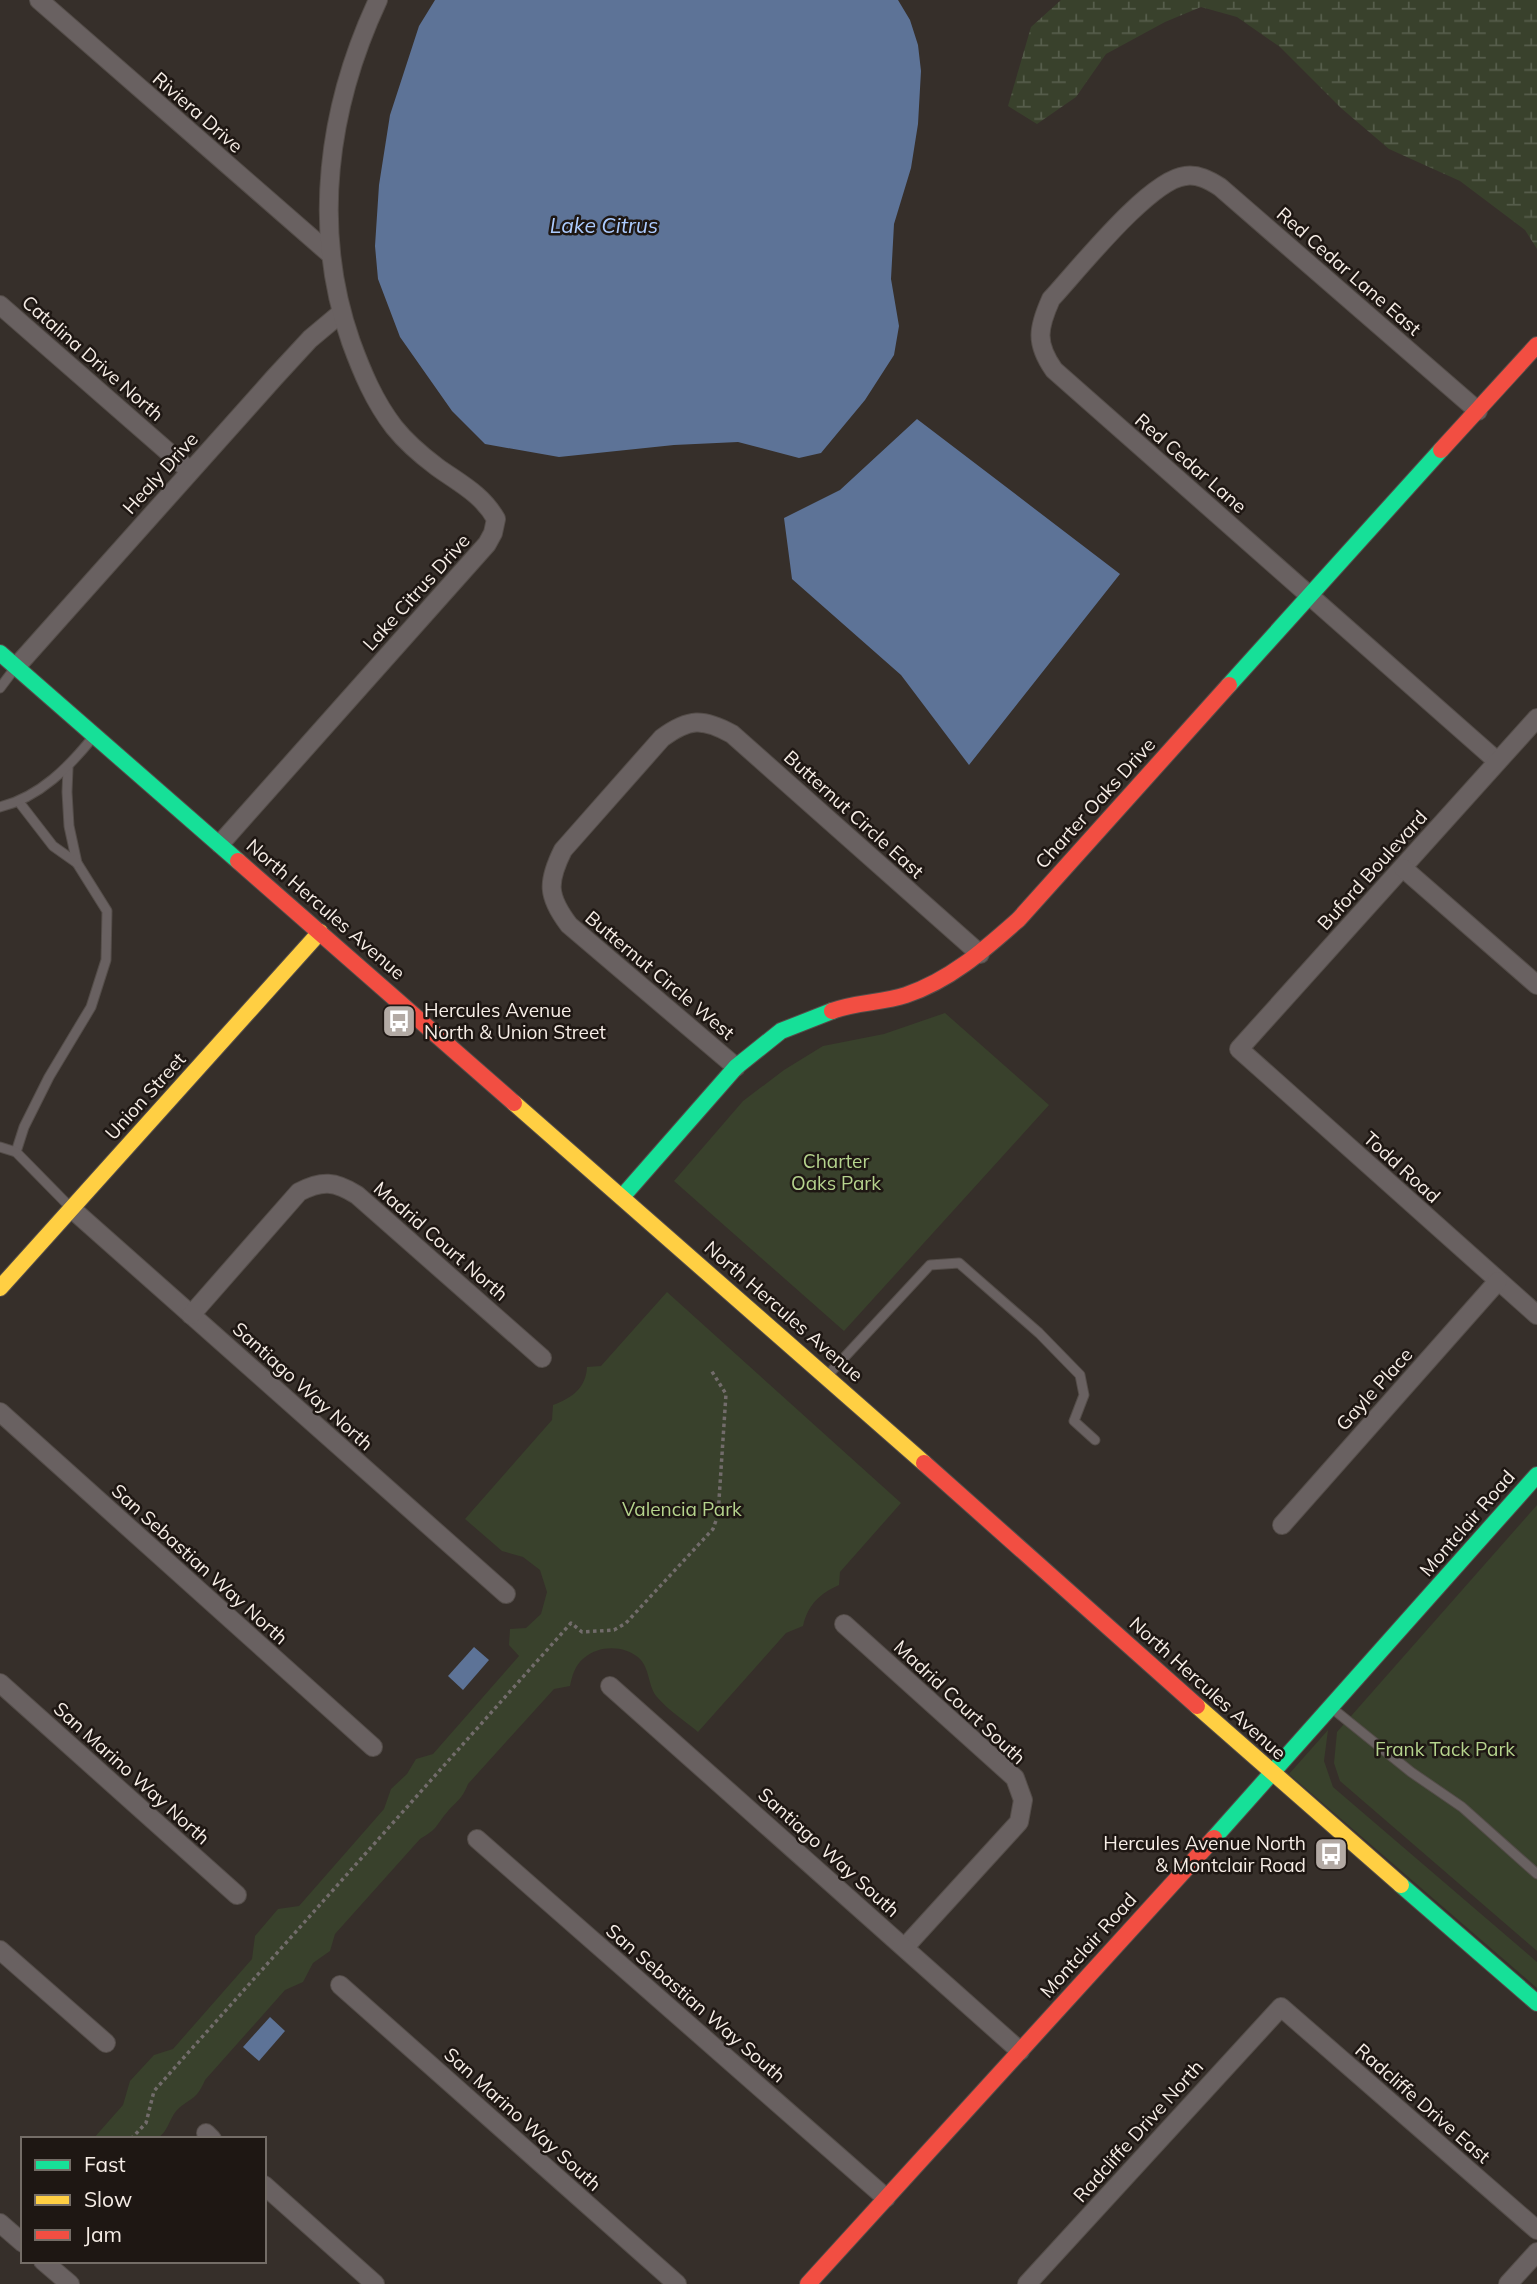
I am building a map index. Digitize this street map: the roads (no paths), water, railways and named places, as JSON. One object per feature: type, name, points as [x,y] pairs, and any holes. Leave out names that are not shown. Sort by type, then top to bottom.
[{"type":"street","name":"Riviera Drive","points":[[39,0],[330,254]]},
{"type":"street","name":"Lake Citrus Drive","points":[[219,844],[487,544],[496,519],[479,496],[413,447],[386,415],[364,378],[341,313],[330,254],[329,194],[333,145],[340,108],[357,49],[378,0]]},
{"type":"street","name":"Red Cedar Lane East","points":[[1186,176],[1205,178],[1220,187],[1478,411]]},
{"type":"street","name":"Red Cedar Lane","points":[[1186,176],[1167,181],[1146,195],[1051,299],[1042,318],[1039,339],[1044,356],[1054,370],[1497,761]]},
{"type":"street","name":"Catalina Drive North","points":[[0,304],[190,471]]},
{"type":"street","name":"Healy Drive","points":[[16,667],[310,339],[341,313]]},
{"type":"street","name":"Charter Oaks Drive","points":[[622,1197],[736,1067],[781,1031],[838,1009],[906,995],[943,979],[980,954],[1019,919],[1537,345]]},
{"type":"street","name":"North Hercules Avenue","points":[[0,653],[827,1376],[1273,1774],[1537,2003]]},
{"type":"street","name":"Buford Boulevard","points":[[1239,1049],[1537,718]]},
{"type":"street","name":"Butternut Circle East","points":[[693,721],[713,723],[732,734],[980,954]]},
{"type":"street","name":"Butternut Circle West","points":[[693,721],[677,727],[662,738],[563,850],[553,870],[550,890],[556,908],[569,925],[736,1067]]},
{"type":"street","points":[[1403,868],[1537,985]]},
{"type":"street","name":"Union Street","points":[[0,1288],[320,932]]},
{"type":"street","name":"Todd Road","points":[[1239,1049],[1537,1315]]},
{"type":"street","name":"Madrid Court North","points":[[191,1315],[299,1192],[314,1184],[330,1183],[345,1187],[357,1195],[542,1358]]},
{"type":"street","name":"Santiago Way North","points":[[72,1209],[506,1594]]},
{"type":"street","name":"Gayle Place","points":[[1282,1525],[1498,1281]]},
{"type":"street","name":"San Sebastian Way North","points":[[0,1412],[373,1747]]},
{"type":"street","name":"Montclair Road","points":[[808,2284],[1273,1774],[1537,1475]]},
{"type":"street","name":"Madrid Court South","points":[[844,1624],[1015,1778],[1023,1800],[1019,1822],[905,1947]]},
{"type":"street","name":"San Marino Way North","points":[[0,1683],[237,1895]]},
{"type":"street","name":"Santiago Way South","points":[[610,1686],[1020,2051]]},
{"type":"street","name":"San Sebastian Way South","points":[[477,1839],[886,2198]]},
{"type":"street","points":[[0,1950],[106,2043]]},
{"type":"street","name":"San Marino Way South","points":[[340,1985],[677,2284]]},
{"type":"street","name":"Radcliffe Drive East","points":[[1281,2007],[1537,2231]]},
{"type":"street","name":"Radcliffe Drive North","points":[[1027,2284],[1281,2007]]},
{"type":"street","points":[[266,2187],[375,2284]]},
{"type":"street","points":[[0,2222],[21,2241]]},
{"type":"street","points":[[1508,2284],[1537,2252]]},
{"type":"street","points":[[45,2263],[70,2284]]},
{"type":"lane","points":[[0,688],[16,667]]},
{"type":"lane","points":[[0,807],[19,802],[68,768],[94,736]]},
{"type":"lane","points":[[16,1152],[24,1127],[49,1077],[91,1007],[106,960],[107,911],[77,863],[69,826],[66,792],[68,768]]},
{"type":"lane","points":[[19,802],[53,846],[77,863]]},
{"type":"lane","points":[[0,1147],[16,1152],[72,1209]]},
{"type":"lane","points":[[827,1376],[930,1265],[959,1264],[1039,1333],[1080,1376],[1084,1395],[1074,1421],[1095,1440]]},
{"type":"lane","points":[[1331,1708],[1411,1772],[1462,1807],[1537,1874]]},
{"type":"water","name":"Lake Citrus","points":[[435,0],[898,0],[910,20],[918,45],[921,71],[918,124],[911,168],[894,224],[891,279],[899,326],[894,355],[865,400],[821,453],[799,458],[738,442],[674,445],[559,457],[485,444],[452,411],[400,337],[378,279],[375,246],[379,185],[390,115],[419,26]]},
{"type":"water","points":[[917,419],[1120,574],[969,765],[901,675],[792,579],[784,518],[840,490]]},
{"type":"water","points":[[474,1647],[489,1660],[463,1690],[448,1676]]},
{"type":"water","points":[[270,2017],[285,2031],[259,2061],[243,2047]]},
{"type":"place","name":"Hercules Avenue North & Union Street","points":[[399,1021]]},
{"type":"place","name":"Hercules Avenue North & Montclair Road","points":[[1331,1854]]},
{"type":"park label","name":"Charter Oaks Park","points":[[836,1172]]},
{"type":"park label","name":"Valencia Park","points":[[682,1509]]},
{"type":"park label","name":"Frank Tack Park","points":[[1445,1749]]}]
